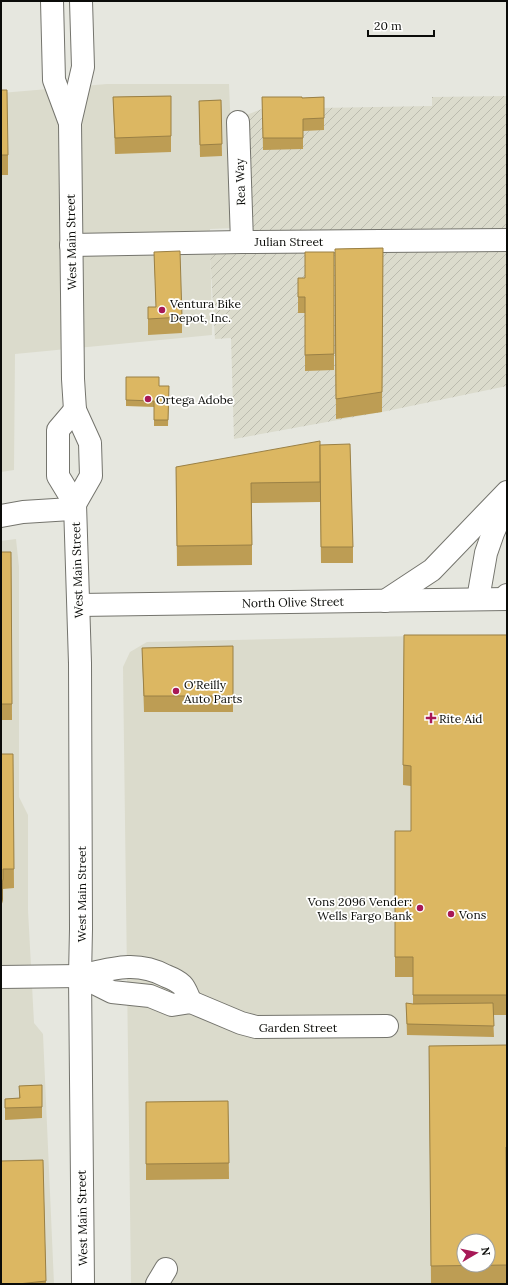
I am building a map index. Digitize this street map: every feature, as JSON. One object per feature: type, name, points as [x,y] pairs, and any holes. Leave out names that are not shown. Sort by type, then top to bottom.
[{"type":"main road","name":"West Main Street","points":[[52,1],[54,80],[70,123]]},
{"type":"main road","name":"West Main Street","points":[[81,1],[82,67],[70,123],[73,379],[75,410],[90,443],[91,476],[76,504],[79,606],[83,1284]]},
{"type":"main road","name":"Rea Way","points":[[238,122],[242,242]]},
{"type":"main road","name":"Julian Street","points":[[71,245],[507,240]]},
{"type":"main road","name":"West Main Street","points":[[75,410],[58,430],[58,476],[76,504]]},
{"type":"main road","points":[[385,601],[432,570],[507,492]]},
{"type":"main road","points":[[478,599],[486,553],[507,501]]},
{"type":"main road","points":[[1,516],[23,512],[71,509],[76,504]]},
{"type":"main road","name":"North Olive Street","points":[[79,606],[507,599]]},
{"type":"main road","points":[[1,977],[80,976],[123,967],[133,966],[149,968],[182,985],[190,1002]]},
{"type":"main road","name":"Garden Street","points":[[80,976],[112,992],[150,996],[172,1005],[190,1002],[256,1028],[387,1026]]},
{"type":"shaded area","points":[[107,84],[229,84],[235,228],[210,229],[212,335],[15,354],[14,470],[1,472],[1,93]]},
{"type":"shaded area","points":[[507,96],[507,386],[382,412],[234,439],[231,338],[215,339],[210,253],[247,253],[244,116],[262,109],[432,106],[432,97]]},
{"type":"shaded area","points":[[16,539],[19,567],[19,797],[28,815],[28,910],[34,1023],[43,1034],[54,1284],[1,1284],[1,541]]},
{"type":"shaded area","points":[[507,634],[507,1284],[131,1284],[123,667],[130,652],[147,642]]},
{"type":"building","points":[[1,90],[7,90],[8,155],[1,155]]},
{"type":"building","points":[[171,96],[171,136],[115,138],[113,97]]},
{"type":"building","points":[[262,97],[324,97],[324,118],[303,119],[303,138],[263,138]]},
{"type":"building","points":[[221,100],[222,144],[200,145],[199,101]]},
{"type":"building","points":[[383,248],[382,392],[336,399],[335,249]]},
{"type":"building","points":[[180,251],[182,317],[148,319],[148,307],[156,307],[154,252]]},
{"type":"building","points":[[305,252],[334,252],[334,354],[305,355],[305,297],[298,297],[298,278],[305,278]]},
{"type":"building","name":"Ortega Adobe","points":[[126,377],[159,377],[159,386],[169,386],[168,420],[154,420],[154,401],[126,400]]},
{"type":"building","points":[[320,441],[320,482],[251,483],[252,545],[177,546],[176,467]]},
{"type":"building","points":[[350,444],[353,547],[321,547],[320,445]]},
{"type":"building","points":[[1,552],[11,552],[12,704],[1,704]]},
{"type":"building","points":[[404,635],[507,635],[507,995],[413,995],[413,957],[395,957],[395,831],[411,831],[411,766],[403,765]]},
{"type":"building","points":[[233,646],[233,696],[144,696],[142,648]]},
{"type":"building","points":[[1,754],[13,754],[14,869],[3,869],[1,888]]},
{"type":"building","points":[[406,1003],[493,1003],[494,1026],[407,1024]]},
{"type":"building","points":[[507,1045],[507,1265],[496,1265],[496,1233],[456,1233],[456,1266],[431,1266],[429,1046]]},
{"type":"building","points":[[42,1085],[42,1107],[5,1108],[5,1099],[20,1098],[19,1086]]},
{"type":"building","points":[[228,1101],[229,1163],[146,1164],[146,1102]]},
{"type":"building","points":[[43,1160],[46,1281],[1,1284],[1,1161]]},
{"type":"place","name":"Ventura Bike Depot, Inc.","points":[[162,310]]},
{"type":"place","name":"Ortega Adobe","points":[[148,399]]},
{"type":"place","name":"O'Reilly Auto Parts","points":[[176,691]]},
{"type":"place","name":"Rite Aid","points":[[431,718]]},
{"type":"place","name":"Vons 2096 Vender: Wells Fargo Bank","points":[[420,908]]},
{"type":"place","name":"Vons","points":[[451,914]]}]
